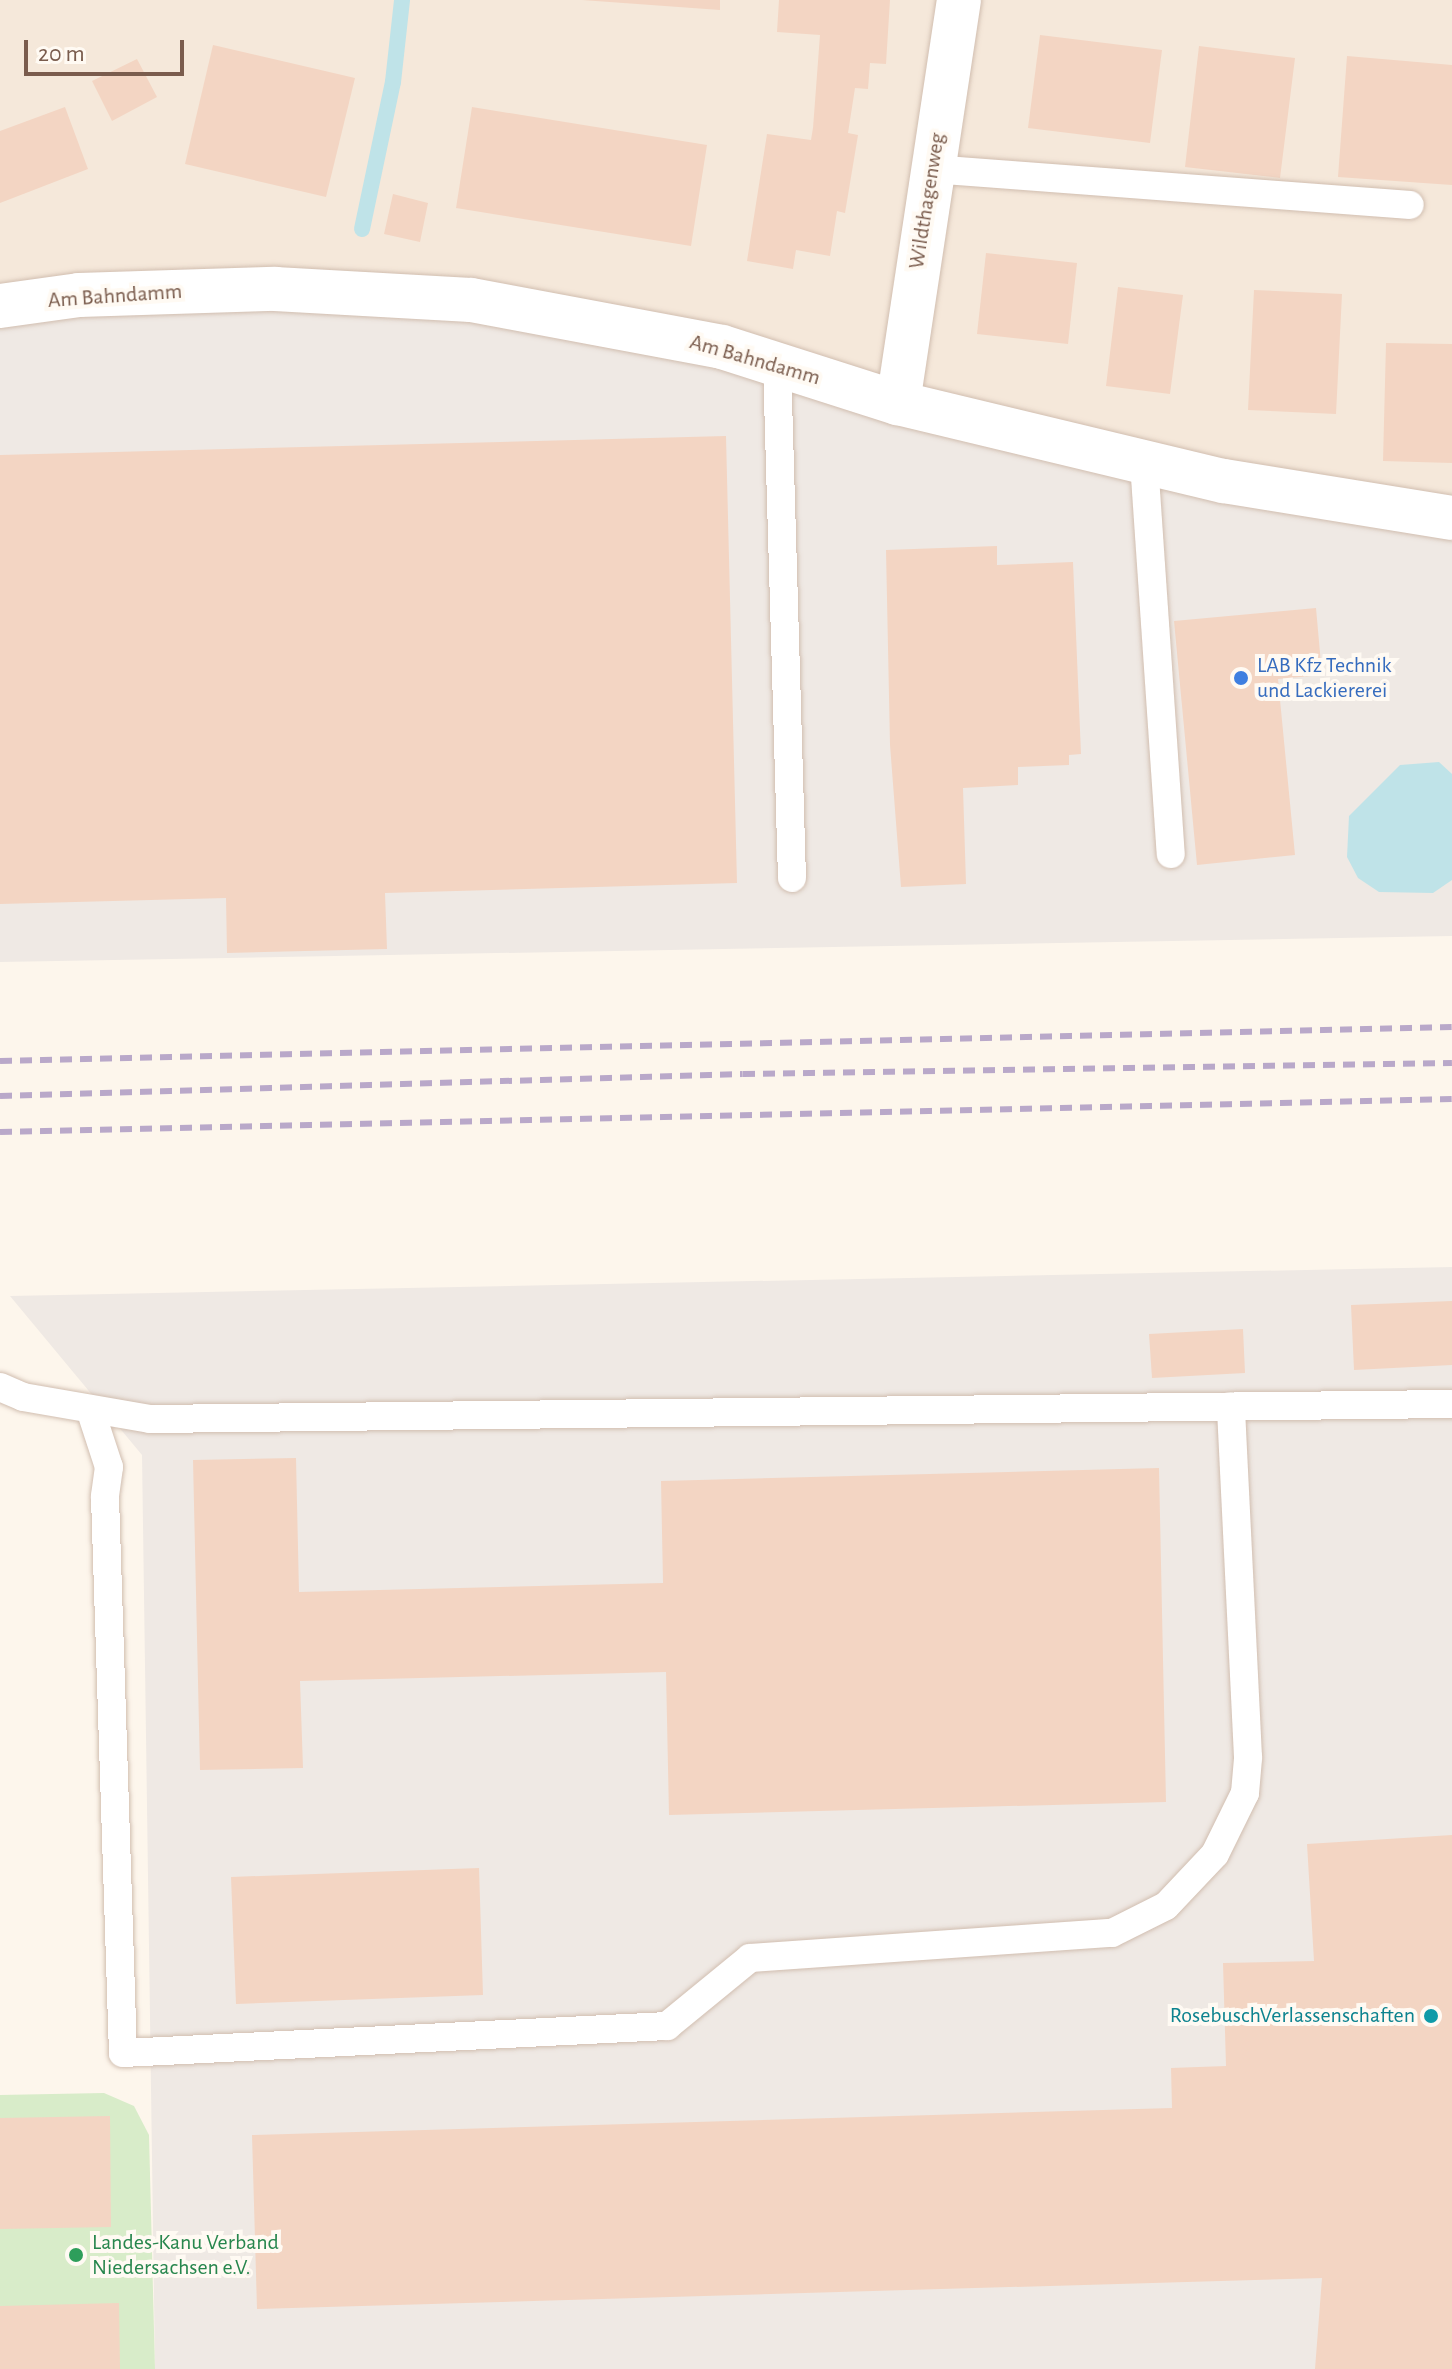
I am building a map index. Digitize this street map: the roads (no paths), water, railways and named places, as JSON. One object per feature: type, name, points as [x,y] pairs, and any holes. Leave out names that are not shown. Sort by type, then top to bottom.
[{"type":"street","name":"Wildthagenweg","points":[[898,403],[959,0]]},
{"type":"street","name":"Am Bahndamm","points":[[0,306],[79,295],[275,289],[471,300],[722,347],[898,403],[1224,481],[1452,518]]},
{"type":"lane","points":[[932,169],[1410,205]]},
{"type":"lane","points":[[777,364],[792,878]]},
{"type":"lane","points":[[1144,462],[1171,854]]},
{"type":"lane","points":[[0,1387],[23,1397],[150,1419],[1452,1404]]},
{"type":"lane","points":[[90,1409],[109,1467],[105,1497],[123,2053],[667,2026],[750,1958],[1112,1933],[1166,1906],[1215,1854],[1245,1793],[1248,1757],[1231,1406]]},
{"type":"water","points":[[1439,762],[1452,774],[1452,880],[1433,893],[1379,892],[1358,878],[1347,857],[1349,816],[1400,765]]},
{"type":"waterway","points":[[362,229],[393,82],[402,0]]},
{"type":"railway","points":[[0,1061],[1452,1027]]},
{"type":"railway","points":[[0,1096],[743,1074],[1452,1063]]},
{"type":"railway","points":[[0,1132],[1452,1099]]},
{"type":"place","name":"LAB Kfz Technik und Lackiererei","points":[[1241,678]]},
{"type":"place","name":"RosebuschVerlassenschaften","points":[[1431,2016]]},
{"type":"place","name":"Landes-Kanu Verband Niedersachsen e.V.","points":[[76,2255]]}]
